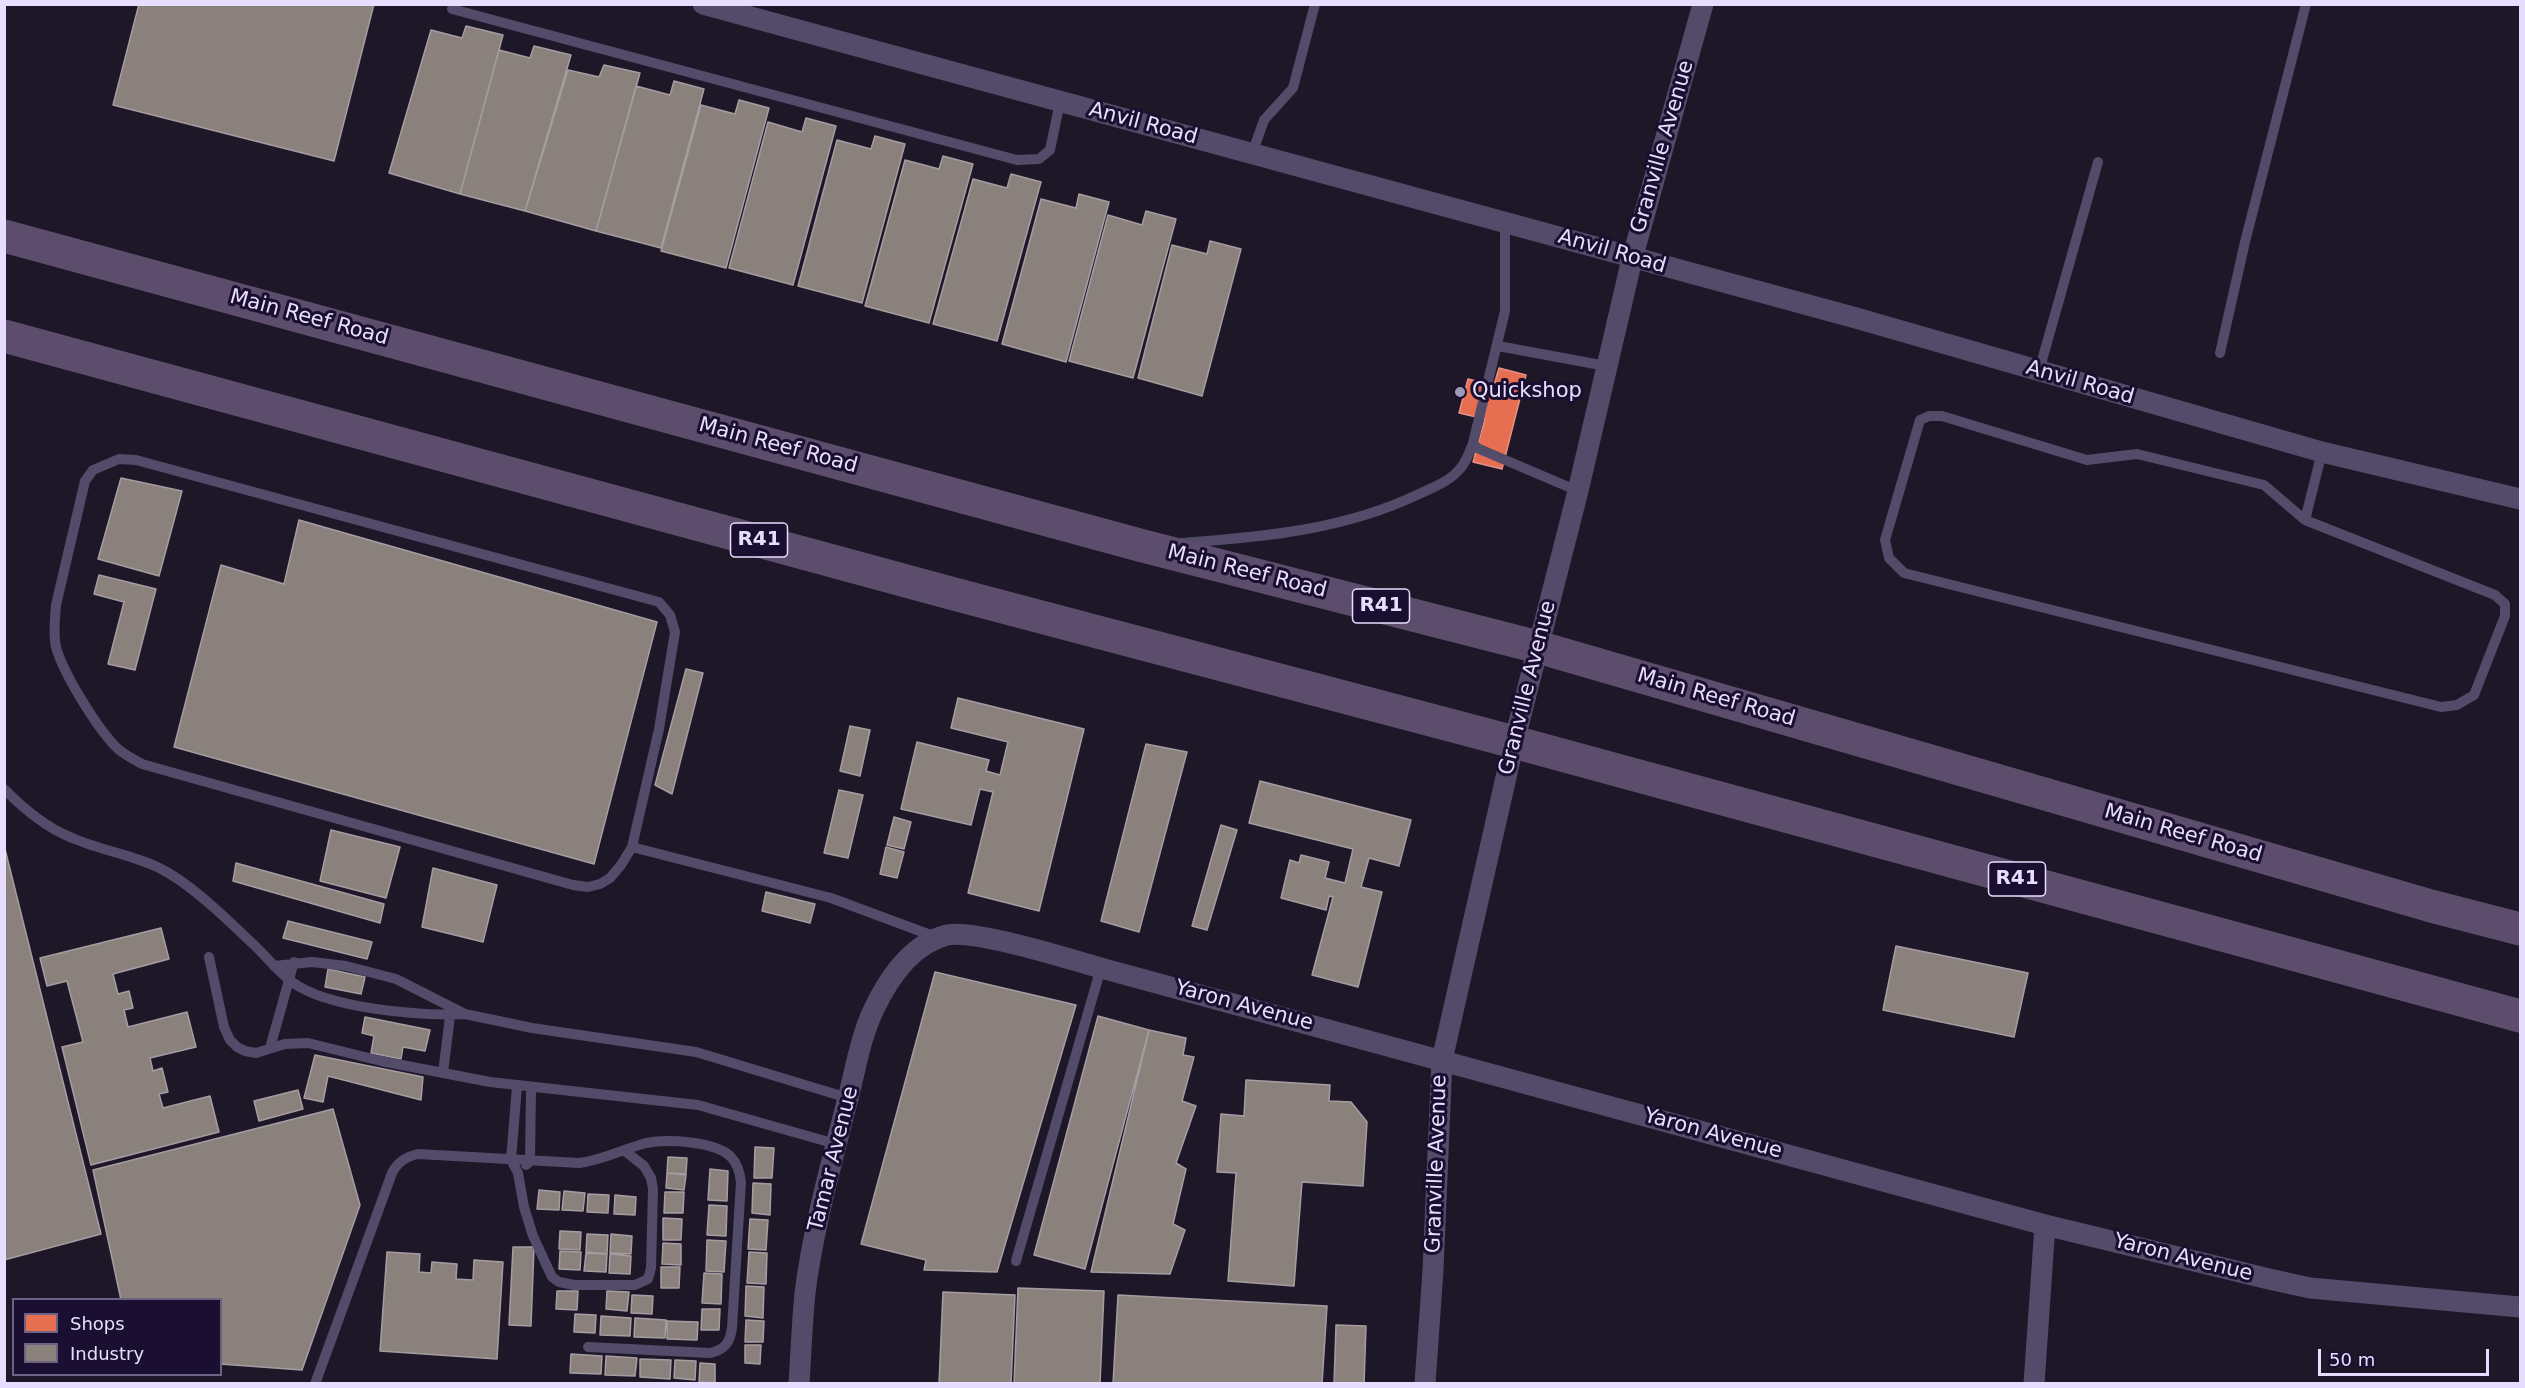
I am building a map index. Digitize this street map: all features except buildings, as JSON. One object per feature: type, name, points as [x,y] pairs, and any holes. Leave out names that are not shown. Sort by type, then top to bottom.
[{"type":"main road","name":"Main Reef Road","points":[[4,236],[1143,546],[1538,647],[2431,906],[2520,929]]},
{"type":"main road","name":"R41","points":[[4,336],[954,594],[1514,742],[2520,1016]]},
{"type":"street","name":"Anvil Road","points":[[703,4],[1505,222],[1632,259],[1856,318],[2322,452],[2520,499]]},
{"type":"street","name":"Granville Avenue","points":[[1425,1383],[1433,1270],[1442,1060],[1514,742],[1578,491],[1632,259],[1703,4]]},
{"type":"street","name":"Yaron Avenue","points":[[916,951],[948,934],[978,936],[2045,1225],[2310,1288],[2520,1307]]},
{"type":"street","name":"Tamar Avenue","points":[[799,1383],[805,1294],[810,1262],[848,1098],[873,1011],[900,966],[916,951]]},
{"type":"street","points":[[2034,1383],[2045,1225]]},
{"type":"lane","points":[[1252,154],[1264,120],[1293,88],[1315,4]]},
{"type":"lane","points":[[2220,353],[2245,242],[2306,4]]},
{"type":"lane","points":[[452,9],[1017,160],[1039,159],[1050,150],[1060,102]]},
{"type":"lane","points":[[2039,371],[2098,162]]},
{"type":"lane","points":[[1143,546],[1254,537],[1349,521],[1388,508],[1457,473],[1466,462],[1473,443],[1486,384],[1498,346],[1506,299],[1505,222]]},
{"type":"lane","points":[[1498,346],[1606,366]]},
{"type":"lane","points":[[1929,416],[1942,416],[2087,460],[2137,454],[2264,485],[2305,520],[2495,595],[2505,604],[2505,616],[2474,695],[2457,705],[2441,707],[1904,573],[1889,558],[1885,540],[1920,420],[1929,416]]},
{"type":"lane","points":[[1473,443],[1477,448],[1578,491]]},
{"type":"lane","points":[[2305,520],[2322,452]]},
{"type":"lane","points":[[119,459],[136,460],[659,602],[670,615],[675,632],[659,729],[632,847],[610,878],[588,887],[573,885],[142,764],[125,754],[116,747],[96,721],[61,660],[54,636],[56,605],[85,481],[93,470],[105,464],[119,459]]},
{"type":"lane","points":[[4,789],[51,827],[70,838],[149,864],[172,875],[234,926],[290,981],[307,990],[373,1009],[451,1010]]},
{"type":"lane","points":[[632,847],[831,898],[938,938]]},
{"type":"lane","points":[[209,957],[225,1027],[230,1040],[245,1051],[256,1053],[285,1044],[308,1043],[443,1073],[516,1086],[684,1102],[836,1144]]},
{"type":"lane","points":[[274,966],[294,962],[329,962],[406,983],[451,1010],[465,1014],[532,1028],[696,1052],[848,1098]]},
{"type":"lane","points":[[270,1048],[294,962]]},
{"type":"lane","points":[[1016,1261],[1101,968]]},
{"type":"lane","points":[[443,1073],[451,1010]]},
{"type":"lane","points":[[516,1086],[511,1160],[518,1173],[524,1207],[533,1236],[552,1277],[559,1282],[574,1285],[640,1284],[648,1279],[651,1268],[653,1189],[649,1172],[625,1151]]},
{"type":"lane","points":[[518,1173],[530,1161],[531,1088]]},
{"type":"lane","points":[[315,1383],[392,1173],[399,1162],[418,1154],[566,1163],[592,1161],[648,1143],[679,1142],[715,1147],[732,1158],[740,1172],[741,1182],[731,1337],[722,1349],[710,1353],[588,1347]]},
{"type":"place","name":"Quickshop","points":[[1460,392]]}]
